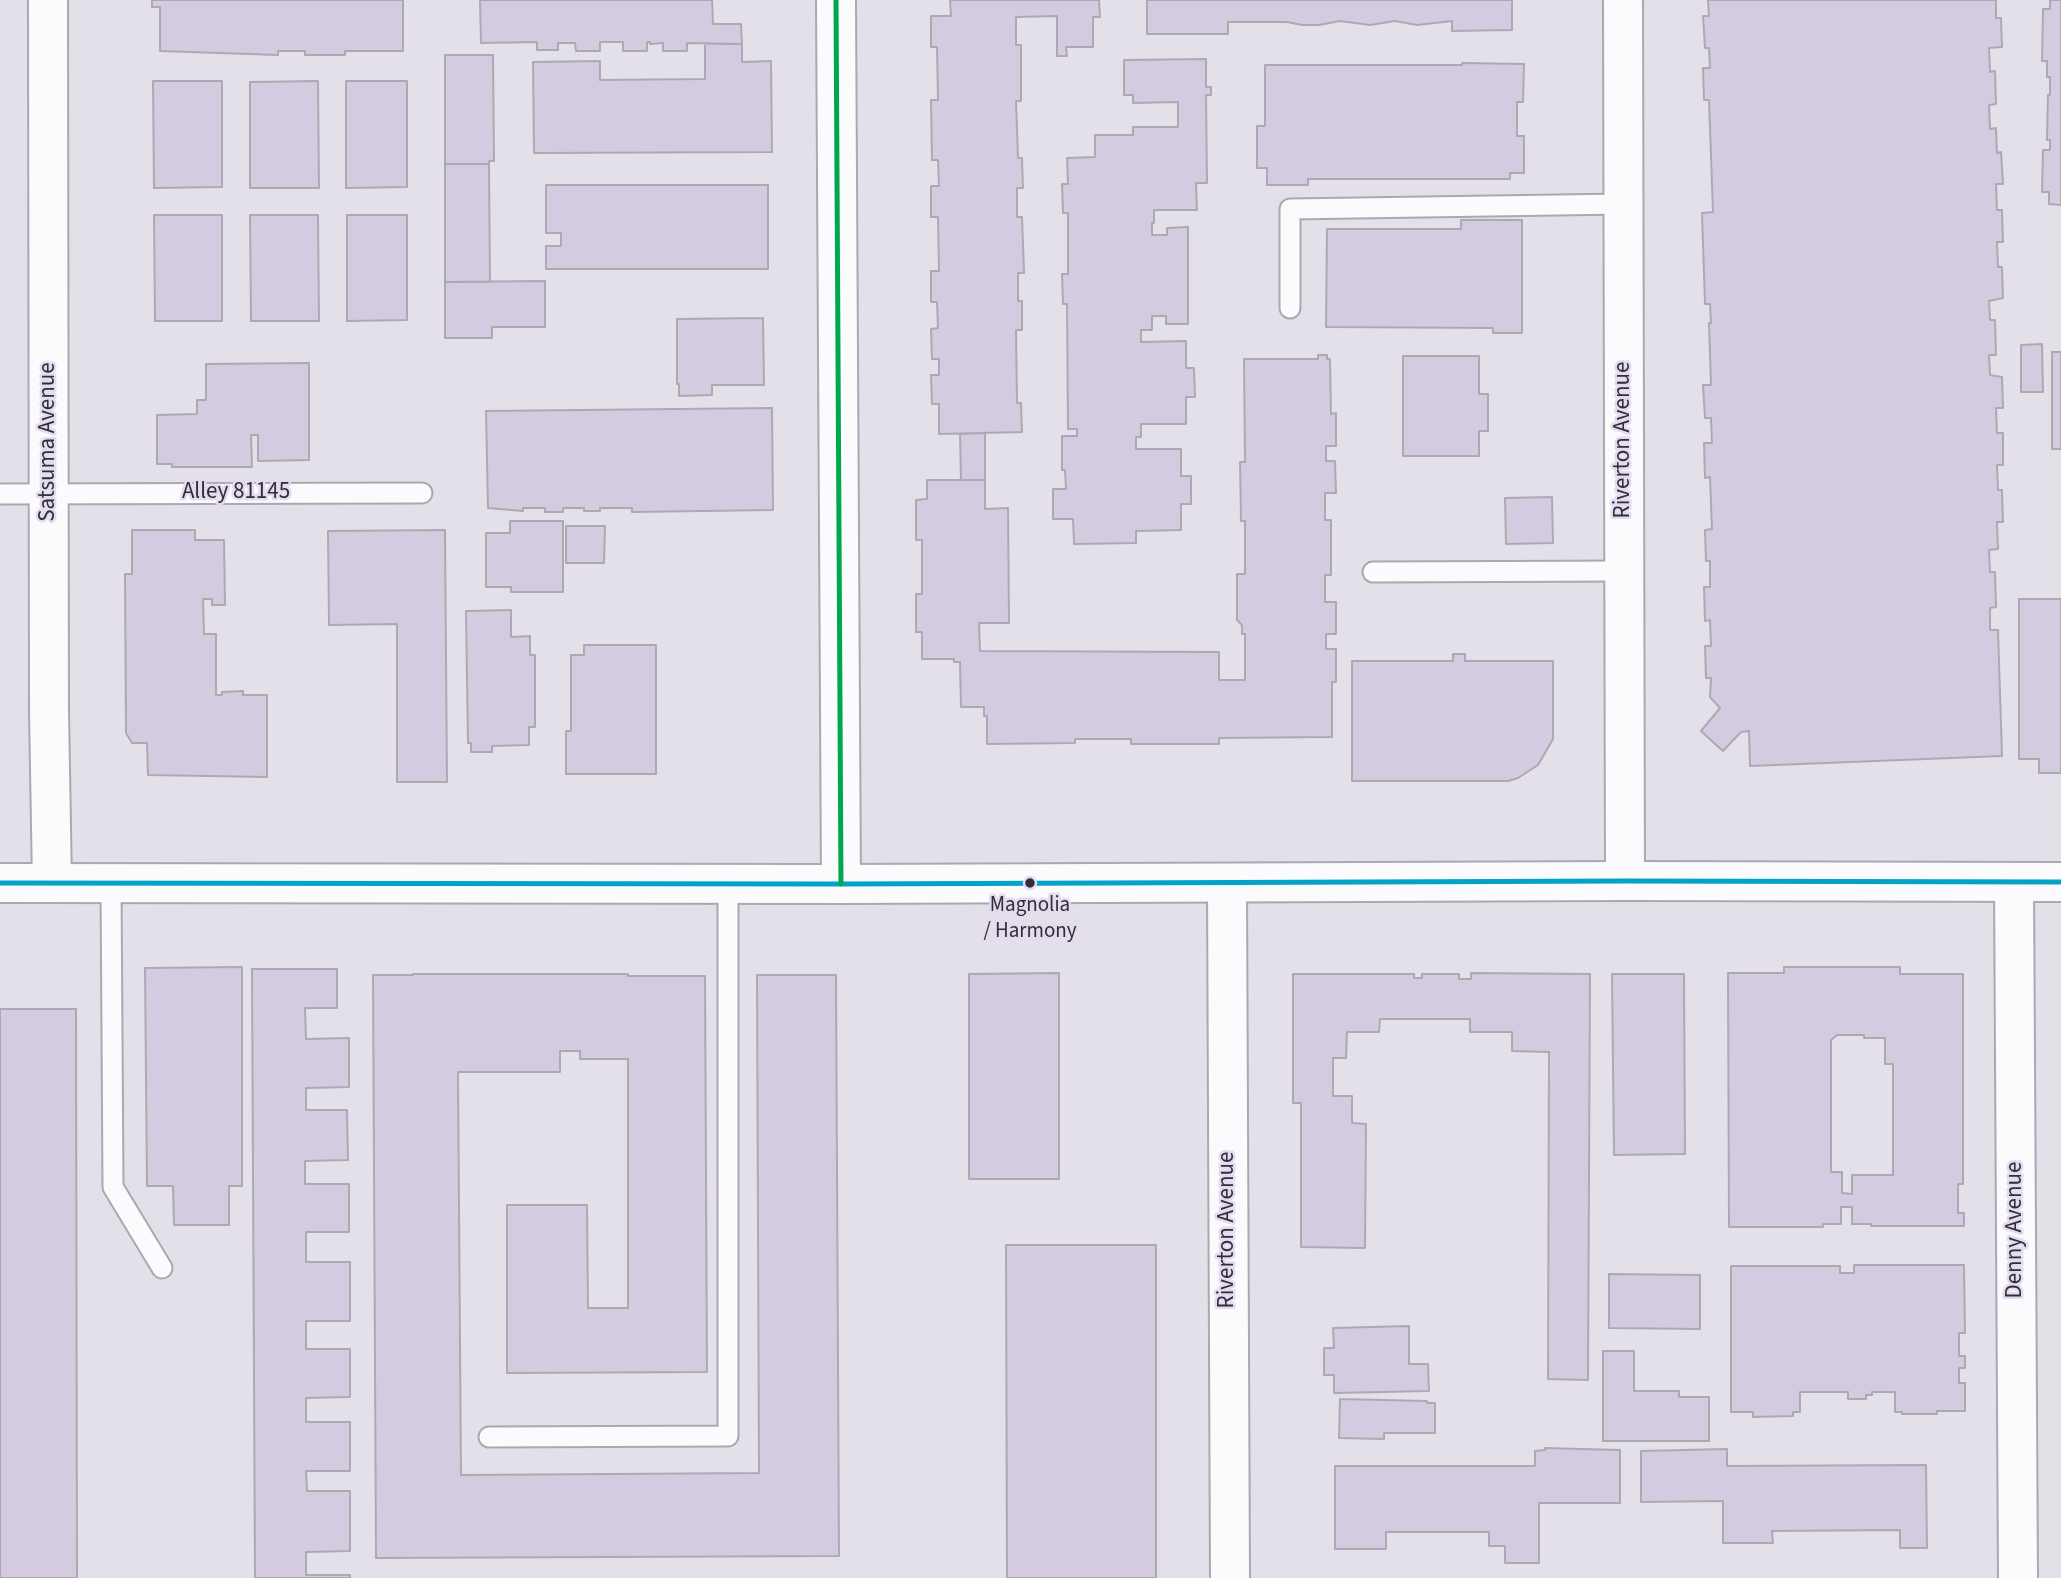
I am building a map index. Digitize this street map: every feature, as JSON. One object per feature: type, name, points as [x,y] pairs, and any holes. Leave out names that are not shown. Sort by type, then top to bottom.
[{"type":"street","name":"Satsuma Avenue","points":[[48,0],[52,883]]},
{"type":"street","points":[[836,0],[841,884]]},
{"type":"street","name":"Riverton Avenue","points":[[1623,0],[1625,881]]},
{"type":"street","name":"Denny Avenue","points":[[2014,882],[2018,1578]]},
{"type":"street","points":[[0,883],[2061,882]]},
{"type":"street","name":"Riverton Avenue","points":[[1227,883],[1230,1578]]},
{"type":"lane","points":[[1290,308],[1290,209],[1624,204]]},
{"type":"lane","name":"Alley 81145","points":[[0,494],[422,493]]},
{"type":"lane","points":[[1373,572],[1625,571]]},
{"type":"lane","points":[[111,883],[113,1187],[162,1268]]},
{"type":"lane","points":[[489,1437],[728,1436],[728,884]]},
{"type":"building","points":[[152,0],[403,0],[403,51],[345,51],[345,55],[305,55],[305,51],[278,51],[278,55],[160,51],[160,7],[152,7]]},
{"type":"building","points":[[480,0],[712,0],[713,24],[741,24],[742,44],[687,43],[687,51],[663,51],[663,43],[647,42],[647,51],[623,51],[623,42],[600,42],[600,51],[576,51],[575,43],[558,43],[558,50],[537,50],[537,42],[481,43]]},
{"type":"building","points":[[950,0],[1099,0],[1100,17],[1093,17],[1093,47],[1066,47],[1067,56],[1057,56],[1057,16],[1016,17],[1016,45],[1021,45],[1021,101],[1016,101],[1018,158],[1022,158],[1023,188],[1017,188],[1017,217],[1022,217],[1024,273],[1018,273],[1022,330],[1016,330],[1017,403],[1021,403],[1022,432],[939,434],[939,404],[932,404],[931,375],[939,375],[939,359],[932,359],[931,329],[938,328],[937,302],[931,302],[931,271],[939,271],[938,217],[931,217],[931,186],[939,186],[938,160],[932,160],[931,100],[938,100],[937,47],[931,47],[931,16],[951,16]]},
{"type":"building","points":[[1147,0],[1512,0],[1512,30],[1452,31],[1452,21],[1417,25],[1395,21],[1370,25],[1340,21],[1319,25],[1228,22],[1228,34],[1147,34]]},
{"type":"building","points":[[1708,0],[1996,0],[1996,18],[2001,18],[2002,47],[1989,48],[1990,72],[1995,71],[1996,104],[1989,105],[1990,129],[1996,128],[1997,153],[2001,152],[2003,184],[1996,184],[1997,210],[2002,210],[2003,242],[1997,242],[1998,267],[2002,267],[2003,298],[1989,301],[1990,320],[1995,320],[1996,355],[1989,355],[1990,375],[2002,377],[2003,408],[1996,408],[1997,433],[2003,433],[2003,465],[1997,465],[1998,490],[2002,490],[2003,522],[1997,522],[1998,549],[1989,550],[1990,572],[1995,572],[1996,607],[1990,608],[1990,630],[1998,630],[2002,756],[1750,766],[1749,731],[1741,732],[1723,751],[1701,731],[1720,708],[1710,697],[1711,678],[1706,678],[1705,646],[1711,646],[1710,620],[1705,621],[1704,587],[1710,587],[1710,561],[1706,561],[1705,530],[1712,529],[1710,477],[1705,478],[1704,443],[1712,443],[1711,418],[1705,418],[1703,385],[1711,385],[1711,323],[1710,304],[1705,304],[1702,213],[1713,212],[1709,100],[1704,100],[1703,68],[1710,68],[1709,48],[1705,48],[1703,16],[1709,16]]},
{"type":"building","points":[[2050,0],[2061,0],[2061,205],[2049,204],[2049,192],[2042,192],[2043,150],[2050,150],[2050,140],[2047,140],[2050,77],[2047,77],[2047,61],[2042,61],[2043,9],[2050,9]]},
{"type":"building","points":[[705,44],[742,44],[742,62],[771,61],[772,152],[534,153],[533,62],[600,61],[600,80],[705,79]]},
{"type":"building","points":[[445,55],[493,55],[494,161],[489,161],[489,164],[445,164]]},
{"type":"building","points":[[1206,59],[1206,87],[1211,87],[1211,95],[1206,95],[1207,183],[1196,183],[1197,210],[1154,210],[1152,223],[1152,235],[1167,235],[1167,228],[1188,227],[1188,324],[1166,324],[1166,316],[1152,316],[1152,330],[1141,330],[1141,342],[1186,341],[1186,368],[1194,368],[1195,397],[1186,397],[1186,424],[1141,424],[1141,437],[1136,437],[1136,449],[1181,449],[1181,476],[1191,476],[1191,504],[1181,504],[1181,530],[1136,531],[1136,543],[1074,544],[1073,519],[1053,519],[1053,489],[1066,489],[1065,470],[1062,470],[1062,436],[1077,436],[1077,429],[1068,429],[1067,304],[1063,304],[1062,274],[1068,274],[1068,213],[1063,213],[1062,184],[1068,184],[1067,158],[1095,157],[1095,135],[1133,135],[1133,127],[1178,127],[1178,102],[1133,103],[1133,95],[1124,95],[1124,60]]},
{"type":"building","points":[[1524,64],[1523,102],[1517,102],[1517,136],[1524,136],[1524,173],[1510,173],[1510,179],[1308,179],[1308,185],[1267,185],[1267,168],[1257,168],[1257,126],[1265,126],[1265,65]]},
{"type":"building","points":[[153,81],[222,81],[222,187],[154,188]]},
{"type":"building","points":[[318,81],[319,188],[250,188],[250,82]]},
{"type":"building","points":[[346,81],[407,81],[407,187],[346,188]]},
{"type":"building","points":[[445,164],[489,164],[490,282],[445,282]]},
{"type":"building","points":[[546,185],[768,185],[768,269],[546,269],[546,246],[561,246],[561,233],[546,233]]},
{"type":"building","points":[[154,215],[222,215],[222,321],[155,321]]},
{"type":"building","points":[[250,215],[318,215],[319,321],[251,321]]},
{"type":"building","points":[[347,215],[407,215],[407,320],[347,321]]},
{"type":"building","points":[[1461,220],[1522,220],[1522,333],[1493,333],[1493,328],[1326,327],[1327,229],[1461,229]]},
{"type":"building","points":[[545,281],[545,327],[492,327],[492,338],[445,338],[445,282]]},
{"type":"building","points":[[763,318],[764,385],[712,385],[712,395],[679,396],[677,319]]},
{"type":"building","points":[[2042,344],[2043,392],[2021,392],[2021,345]]},
{"type":"building","points":[[2052,352],[2061,352],[2061,449],[2052,449]]},
{"type":"building","points":[[1318,355],[1327,355],[1327,359],[1330,359],[1331,414],[1336,413],[1336,446],[1326,446],[1326,461],[1335,461],[1336,493],[1325,493],[1325,520],[1331,520],[1331,575],[1325,575],[1325,602],[1336,602],[1336,634],[1326,634],[1326,649],[1336,649],[1336,682],[1332,682],[1332,737],[1219,738],[1219,744],[1131,744],[1131,739],[1075,739],[1075,743],[987,744],[987,716],[984,716],[984,707],[961,707],[960,662],[954,662],[954,659],[922,659],[922,632],[916,632],[916,594],[922,594],[922,540],[916,540],[916,500],[927,499],[927,480],[985,480],[985,509],[1008,508],[1009,623],[979,623],[980,651],[1219,652],[1219,680],[1245,680],[1245,634],[1242,634],[1242,625],[1237,620],[1237,574],[1245,574],[1245,521],[1241,521],[1240,462],[1245,462],[1244,359],[1318,359]]},
{"type":"building","points":[[1403,356],[1479,356],[1479,394],[1488,394],[1488,431],[1479,431],[1479,456],[1403,456]]},
{"type":"building","points":[[309,363],[309,460],[258,461],[258,435],[251,435],[252,467],[172,467],[172,464],[157,464],[157,415],[197,414],[197,400],[206,400],[206,364]]},
{"type":"building","points":[[772,408],[773,510],[632,512],[632,508],[584,511],[584,508],[563,508],[563,512],[545,512],[545,508],[523,508],[523,511],[488,508],[486,411]]},
{"type":"building","points":[[985,433],[985,480],[961,480],[960,434]]},
{"type":"building","points":[[1552,497],[1553,543],[1506,544],[1505,498]]},
{"type":"building","points":[[510,521],[563,521],[563,592],[511,592],[511,587],[486,587],[486,533],[510,533]]},
{"type":"building","points":[[566,526],[605,526],[604,563],[566,563]]},
{"type":"building","points":[[132,530],[195,530],[195,540],[224,540],[225,605],[212,605],[212,599],[203,599],[204,634],[216,634],[216,695],[243,691],[243,695],[267,695],[267,777],[148,775],[147,743],[132,743],[126,733],[125,574],[132,574]]},
{"type":"building","points":[[445,530],[447,782],[397,782],[397,624],[329,625],[328,531]]},
{"type":"building","points":[[2019,599],[2061,599],[2061,773],[2039,773],[2039,759],[2019,759]]},
{"type":"building","points":[[511,610],[511,637],[530,636],[530,655],[535,655],[535,727],[529,727],[529,745],[492,746],[492,752],[471,752],[471,743],[468,743],[466,611]]},
{"type":"building","points":[[584,645],[656,645],[656,774],[566,774],[566,731],[571,731],[571,655],[584,655]]},
{"type":"building","points":[[1453,654],[1465,654],[1465,661],[1553,661],[1553,739],[1538,765],[1508,781],[1352,781],[1352,661],[1453,661]]},
{"type":"building","points":[[242,967],[242,1186],[229,1186],[229,1225],[174,1225],[173,1186],[147,1186],[145,968]]},
{"type":"building","points":[[1784,967],[1900,967],[1900,974],[1963,974],[1963,1184],[1958,1184],[1958,1213],[1964,1213],[1964,1226],[1852,1224],[1852,1207],[1841,1207],[1841,1224],[1823,1224],[1823,1227],[1729,1227],[1728,973],[1784,973]],"holes":[[[1837,1035],[1864,1035],[1864,1038],[1885,1038],[1885,1064],[1893,1064],[1893,1175],[1852,1175],[1852,1194],[1842,1193],[1842,1172],[1831,1172],[1831,1040]]]},
{"type":"building","points":[[252,969],[337,969],[337,1008],[305,1008],[306,1039],[349,1038],[349,1087],[306,1088],[306,1110],[347,1110],[348,1160],[305,1161],[305,1184],[349,1184],[349,1232],[306,1232],[306,1262],[350,1262],[350,1321],[306,1321],[306,1349],[350,1349],[350,1397],[306,1398],[306,1422],[350,1422],[350,1471],[306,1471],[307,1491],[350,1491],[350,1551],[306,1552],[306,1575],[350,1575],[350,1578],[255,1578]]},
{"type":"building","points":[[1059,973],[1059,1179],[969,1179],[969,974]]},
{"type":"building","points":[[1471,973],[1590,974],[1588,1380],[1548,1379],[1549,1052],[1512,1051],[1512,1032],[1470,1032],[1470,1019],[1380,1019],[1379,1032],[1347,1032],[1346,1058],[1333,1058],[1333,1096],[1352,1096],[1352,1123],[1366,1124],[1365,1248],[1301,1247],[1301,1103],[1293,1103],[1293,974],[1414,974],[1414,978],[1422,978],[1422,974],[1459,974],[1459,979],[1471,979]]},
{"type":"building","points":[[1612,974],[1684,974],[1685,1154],[1614,1155]]},
{"type":"building","points":[[373,975],[705,976],[707,1372],[507,1373],[507,1205],[587,1205],[588,1308],[628,1308],[628,1059],[580,1059],[580,1051],[560,1051],[560,1072],[458,1072],[461,1475],[759,1473],[757,975],[836,975],[839,1556],[376,1558]]},
{"type":"building","points":[[0,1009],[76,1009],[77,1578],[0,1578]]},
{"type":"building","points":[[1006,1245],[1156,1245],[1156,1578],[1007,1578]]},
{"type":"building","points":[[1854,1265],[1964,1265],[1965,1333],[1959,1333],[1959,1356],[1965,1356],[1965,1368],[1959,1368],[1959,1383],[1965,1383],[1965,1411],[1902,1414],[1895,1412],[1895,1392],[1872,1392],[1872,1395],[1866,1395],[1866,1399],[1848,1399],[1848,1392],[1800,1392],[1800,1412],[1793,1412],[1793,1416],[1753,1417],[1753,1412],[1731,1412],[1731,1266],[1840,1266],[1840,1273],[1854,1273]]},
{"type":"building","points":[[1609,1274],[1700,1275],[1700,1329],[1609,1328]]},
{"type":"building","points":[[1409,1326],[1409,1364],[1428,1364],[1429,1391],[1334,1393],[1334,1375],[1324,1375],[1324,1348],[1334,1348],[1333,1328]]},
{"type":"building","points":[[1603,1351],[1634,1351],[1634,1391],[1679,1391],[1679,1397],[1709,1397],[1709,1441],[1603,1441]]},
{"type":"building","points":[[1340,1399],[1435,1403],[1435,1433],[1384,1433],[1384,1439],[1339,1438]]},
{"type":"building","points":[[1545,1448],[1620,1450],[1620,1503],[1539,1503],[1539,1563],[1505,1563],[1505,1546],[1489,1546],[1489,1532],[1386,1532],[1386,1549],[1335,1549],[1335,1466],[1535,1466],[1535,1451]]},
{"type":"building","points":[[1727,1449],[1727,1466],[1926,1465],[1927,1548],[1900,1548],[1900,1530],[1772,1531],[1773,1543],[1723,1543],[1723,1501],[1641,1502],[1641,1451]]},
{"type":"transit line","points":[[836,0],[841,884]]},
{"type":"transit line","points":[[0,883],[2061,882]]},
{"type":"place","name":"Magnolia / Harmony","points":[[1030,883]]}]
